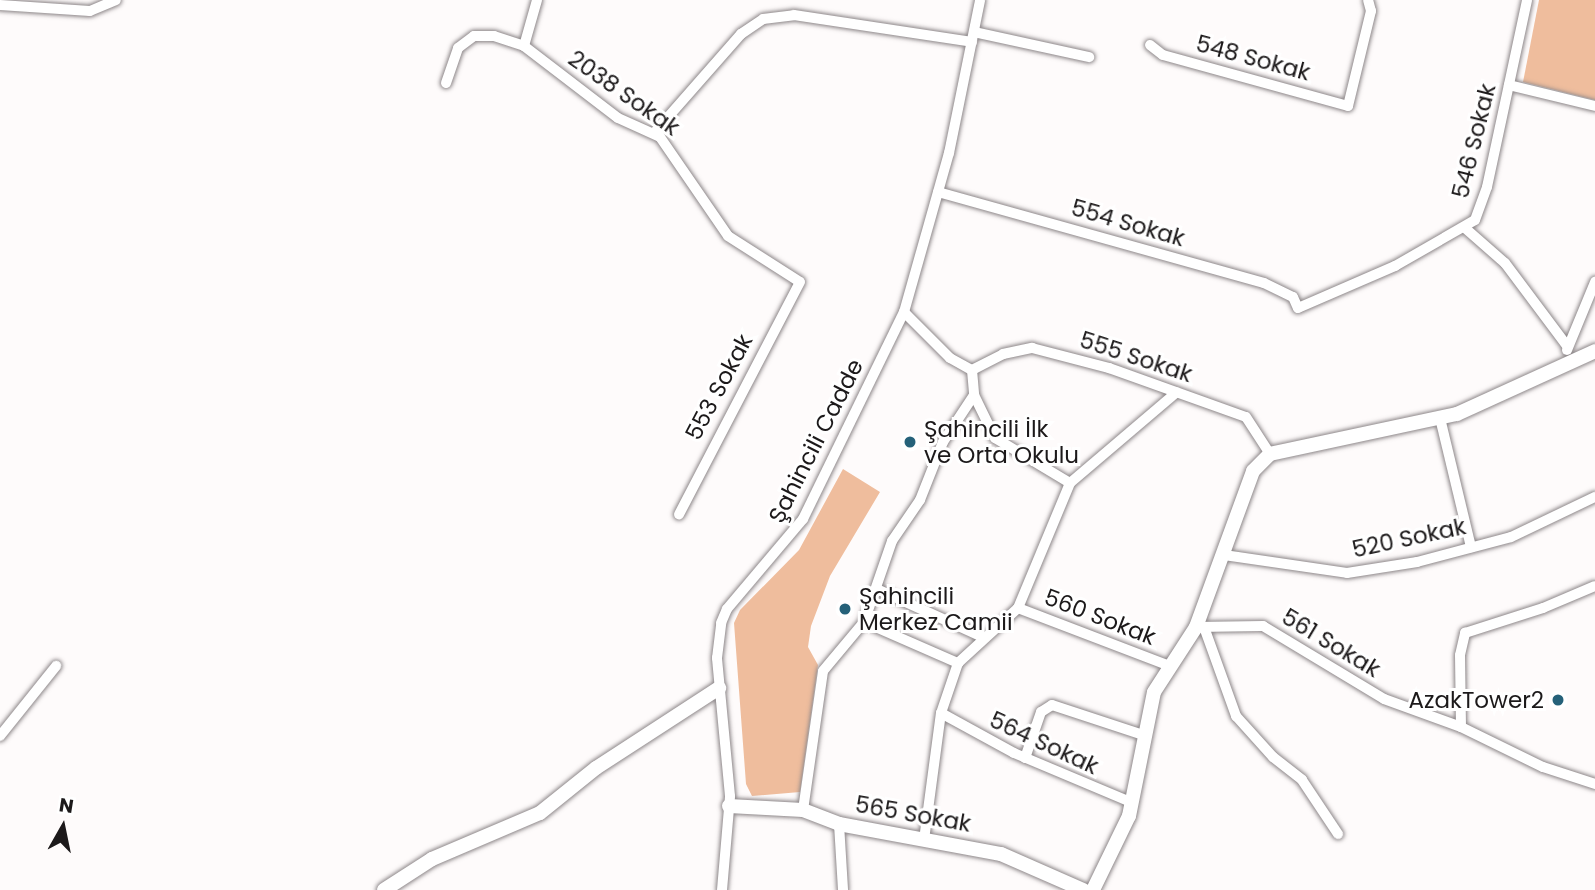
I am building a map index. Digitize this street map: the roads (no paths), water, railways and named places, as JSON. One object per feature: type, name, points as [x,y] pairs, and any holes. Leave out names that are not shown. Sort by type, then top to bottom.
[{"type":"street","points":[[0,5],[90,10],[116,0]]},
{"type":"street","points":[[524,46],[537,0]]},
{"type":"street","name":"Şahincili Cadde","points":[[722,890],[729,806],[717,658],[723,615],[803,519],[904,312],[938,192],[980,0]]},
{"type":"street","name":"548 Sokak","points":[[1150,46],[1163,55],[1348,106],[1371,11],[1368,0]]},
{"type":"street","name":"546 Sokak","points":[[1298,309],[1372,277],[1465,228],[1483,201],[1527,0]]},
{"type":"street","points":[[654,133],[741,34],[763,19],[794,15],[973,37],[1089,57]]},
{"type":"street","name":"2038 Sokak","points":[[446,83],[458,48],[474,36],[494,36],[524,46],[618,118],[654,133],[673,150],[728,236],[800,282]]},
{"type":"street","points":[[1509,85],[1595,106]]},
{"type":"street","name":"554 Sokak","points":[[938,192],[1264,283],[1293,297],[1298,309]]},
{"type":"street","points":[[1465,228],[1505,263],[1567,346]]},
{"type":"street","name":"553 Sokak","points":[[679,513],[800,282]]},
{"type":"street","points":[[1564,366],[1567,346],[1595,282]]},
{"type":"street","points":[[904,312],[944,353],[972,370],[974,395],[987,425],[1005,448],[1070,483]]},
{"type":"street","name":"555 Sokak","points":[[972,370],[1010,351],[1032,348],[1177,392],[1246,417],[1270,454]]},
{"type":"street","points":[[1093,890],[1133,803],[1143,735],[1154,692],[1167,665],[1200,627],[1253,471],[1270,454],[1440,418],[1595,351]]},
{"type":"street","points":[[925,840],[941,713],[958,663],[1018,608],[1070,483],[1177,392]]},
{"type":"street","points":[[803,810],[823,671],[864,622],[879,590],[892,541],[920,500],[943,442],[974,395]]},
{"type":"street","points":[[1440,418],[1471,547]]},
{"type":"street","name":"520 Sokak","points":[[1224,555],[1347,573],[1511,537],[1595,497]]},
{"type":"street","points":[[1461,727],[1460,655],[1465,633],[1543,608],[1595,586]]},
{"type":"street","points":[[879,590],[985,638]]},
{"type":"street","name":"560 Sokak","points":[[1018,608],[1167,665]]},
{"type":"street","points":[[864,622],[958,663]]},
{"type":"street","name":"561 Sokak","points":[[1200,627],[1263,626],[1384,699],[1461,727],[1543,767],[1595,784]]},
{"type":"street","points":[[1200,627],[1242,724],[1302,780],[1338,834]]},
{"type":"street","points":[[0,736],[56,666]]},
{"type":"street","points":[[384,890],[432,859],[540,813],[596,768],[719,688]]},
{"type":"street","points":[[1025,758],[1041,712],[1052,705],[1143,735]]},
{"type":"street","name":"564 Sokak","points":[[941,713],[1025,758],[1133,803]]},
{"type":"street","name":"565 Sokak","points":[[729,806],[803,810],[839,824],[1001,853],[1083,890]]},
{"type":"street","points":[[839,824],[843,890]]},
{"type":"place","name":"Şahincili İlk ve Orta Okulu","points":[[910,442]]},
{"type":"place","name":"Şahincili Merkez Camii","points":[[845,609]]},
{"type":"place","name":"AzakTower2","points":[[1558,700]]}]
